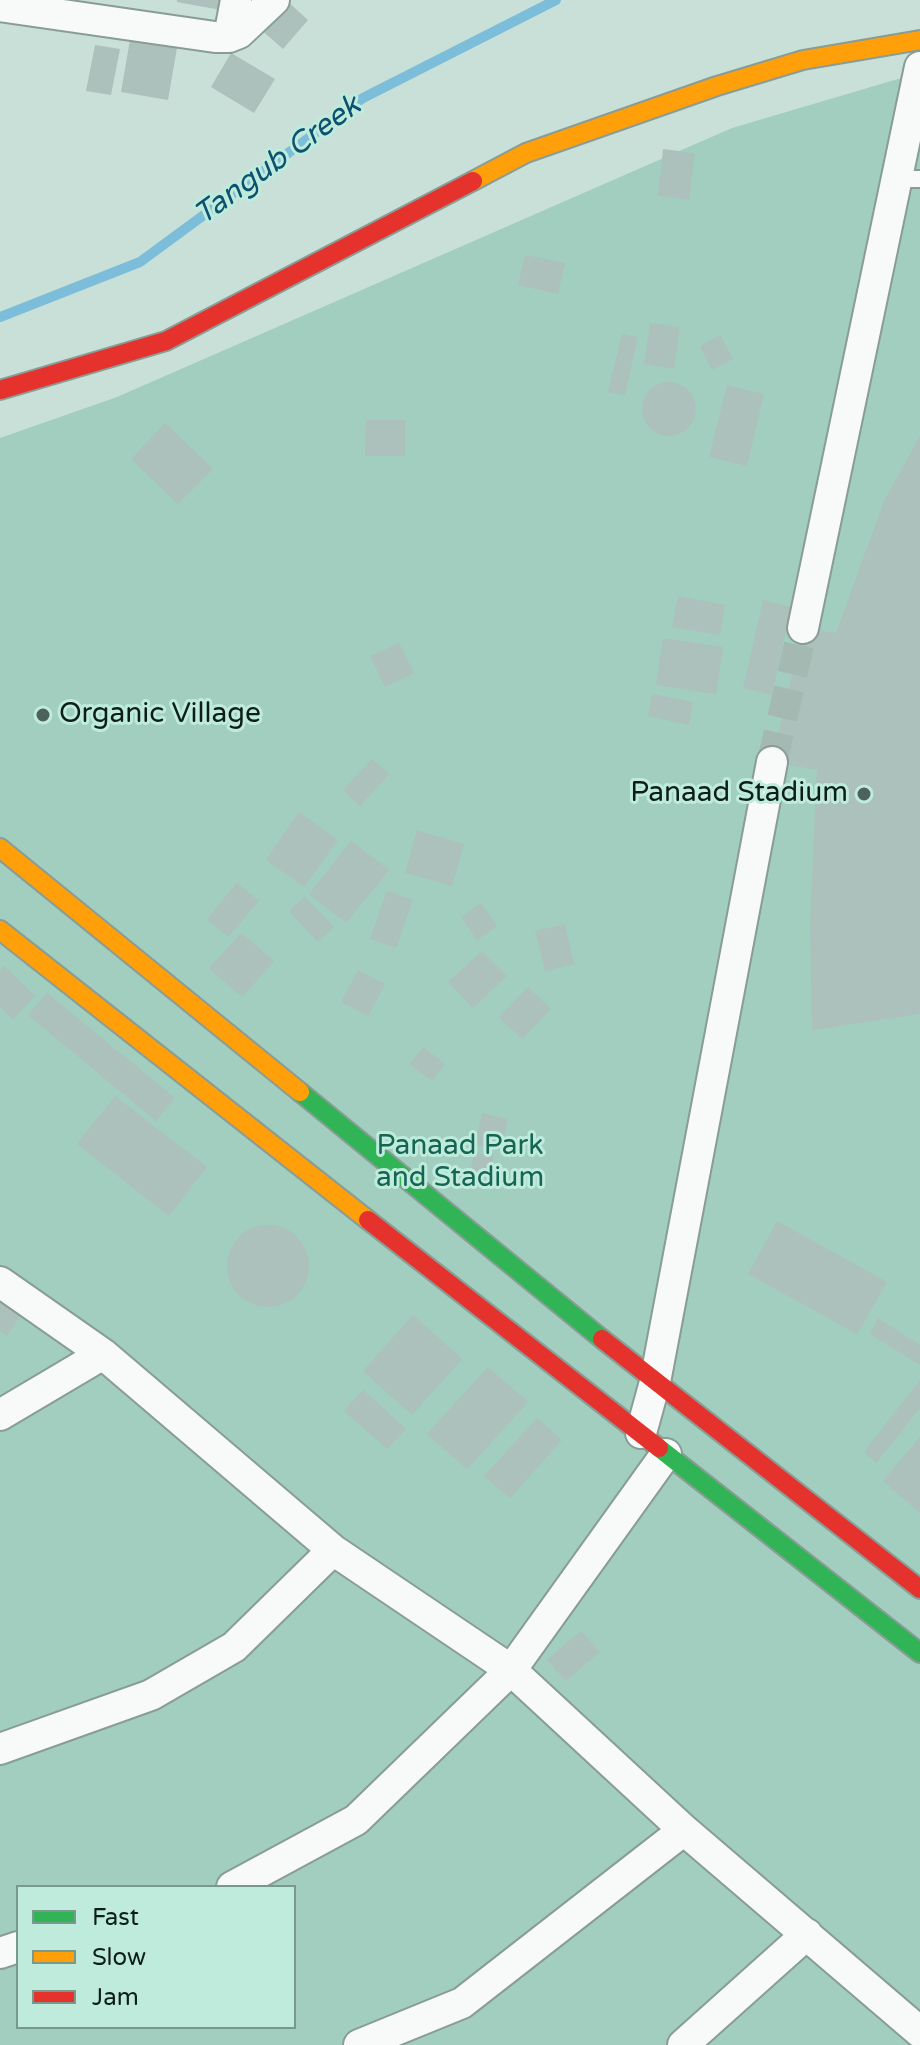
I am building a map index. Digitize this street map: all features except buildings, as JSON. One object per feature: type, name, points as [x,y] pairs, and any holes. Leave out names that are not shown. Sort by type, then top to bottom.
[{"type":"street","points":[[229,37],[236,0]]},
{"type":"street","points":[[0,6],[101,10],[215,37],[229,37],[239,33],[274,0]]},
{"type":"street","points":[[0,390],[166,341],[526,153],[717,86],[803,60],[920,40]]},
{"type":"street","points":[[803,628],[908,179],[920,67]]},
{"type":"street","points":[[641,1433],[655,1382],[772,762]]},
{"type":"street","points":[[0,848],[655,1382],[920,1589]]},
{"type":"street","points":[[0,930],[920,1653]]},
{"type":"street","points":[[0,1282],[103,1354],[333,1550],[511,1670],[684,1830],[920,2032]]},
{"type":"street","points":[[0,1415],[103,1354]]},
{"type":"street","points":[[236,1885],[356,1820],[511,1670],[666,1454]]},
{"type":"street","points":[[0,1749],[151,1695],[234,1647],[333,1550]]},
{"type":"street","points":[[359,2045],[462,2003],[684,1830]]},
{"type":"street","points":[[683,2045],[807,1934]]},
{"type":"green space","name":"Panaad Park and Stadium","points":[[920,77],[920,2045],[0,2045],[0,438],[117,397],[732,128],[898,79]]},
{"type":"waterway","name":"Tangub Creek","points":[[0,317],[140,262],[363,98],[556,0]]},
{"type":"tunnel","points":[[772,762],[803,628]]},
{"type":"traffic: fast","points":[[300,1092],[602,1339]]},
{"type":"traffic: fast","points":[[659,1448],[920,1653]]},
{"type":"traffic: slow","points":[[473,181],[526,153],[717,86],[803,60],[920,40]]},
{"type":"traffic: slow","points":[[0,848],[300,1092]]},
{"type":"traffic: slow","points":[[0,930],[368,1220]]},
{"type":"traffic: jam","points":[[0,390],[166,341],[473,181]]},
{"type":"traffic: jam","points":[[368,1220],[659,1448]]},
{"type":"traffic: jam","points":[[602,1339],[920,1589]]},
{"type":"place","name":"Organic Village","points":[[43,715]]},
{"type":"place","name":"Panaad Stadium","points":[[864,794]]}]
